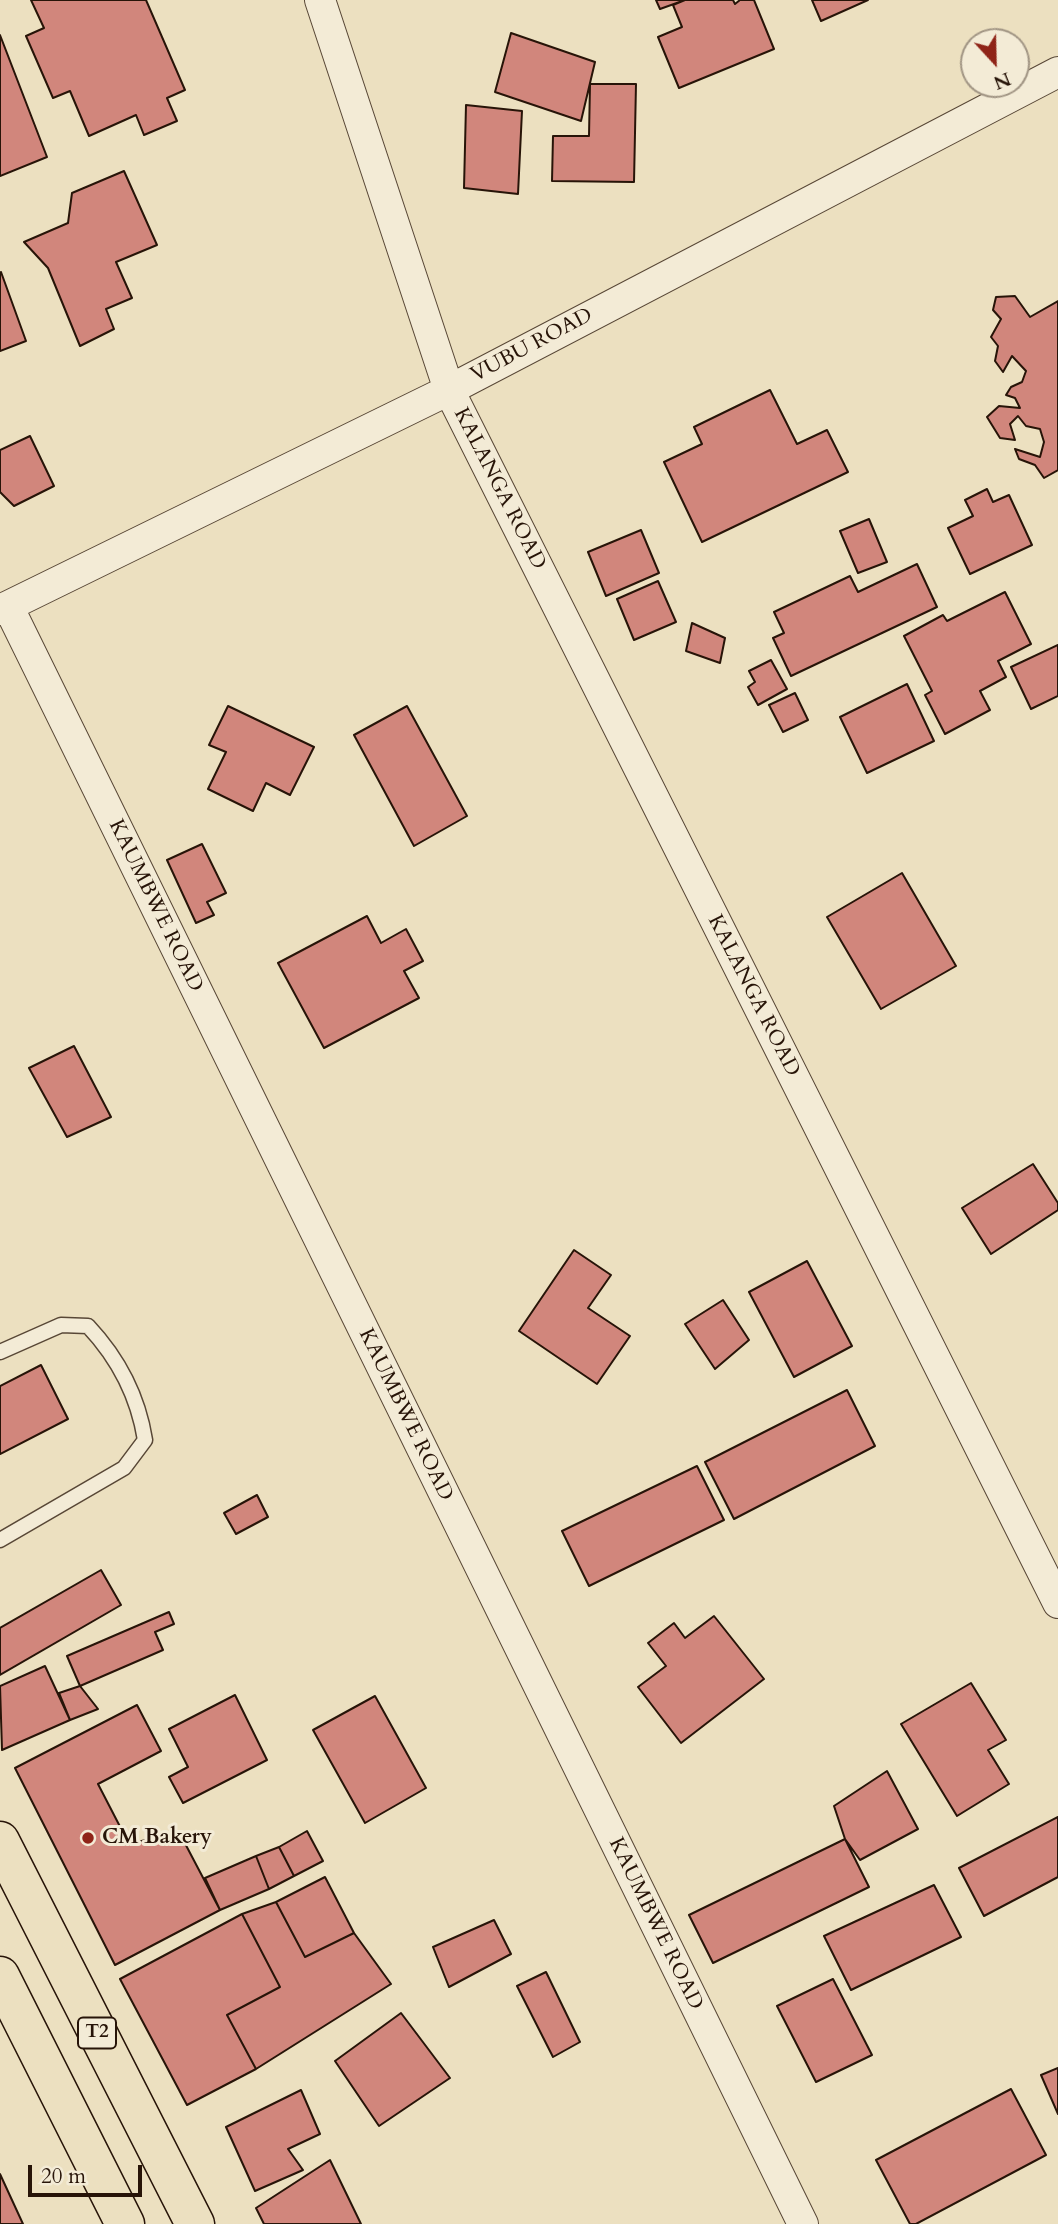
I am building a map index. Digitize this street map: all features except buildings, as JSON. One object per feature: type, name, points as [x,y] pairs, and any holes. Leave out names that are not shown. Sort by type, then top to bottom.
[{"type":"main road","name":"T2","points":[[0,1841],[195,2224]]},
{"type":"main road","points":[[0,1976],[125,2224]]},
{"type":"street","name":"KALANGA ROAD","points":[[320,0],[449,390],[1058,1603]]},
{"type":"street","name":"VUBU ROAD","points":[[4,608],[449,390],[1058,72]]},
{"type":"street","name":"KAUMBWE ROAD","points":[[4,608],[803,2224]]},
{"type":"lane","points":[[0,1352],[61,1325],[88,1326],[110,1350],[140,1409],[145,1440],[124,1468],[0,1540]]},
{"type":"place","name":"CM Bakery","points":[[88,1838]]}]
